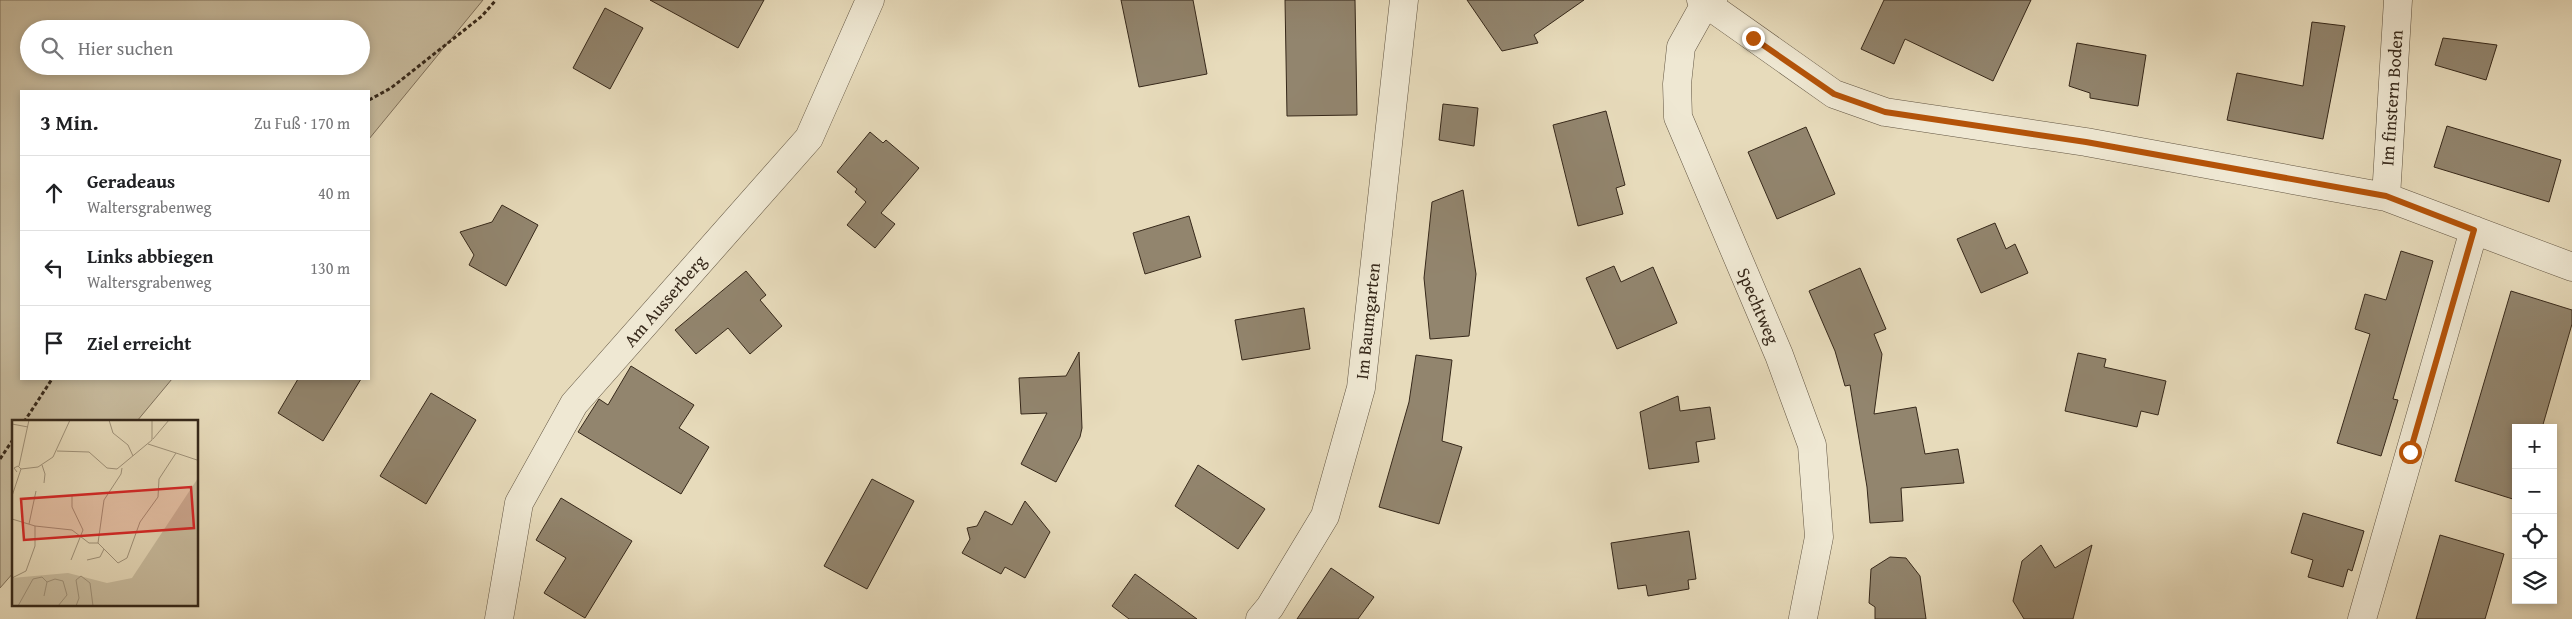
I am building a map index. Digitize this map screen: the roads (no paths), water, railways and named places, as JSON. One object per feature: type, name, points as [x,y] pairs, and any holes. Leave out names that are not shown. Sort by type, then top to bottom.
[{"type":"street","name":"Am Ausserberg","points":[[499,619],[519,503],[574,404],[808,138],[870,0]]},
{"type":"street","name":"Im Baumgarten","points":[[1260,619],[1270,607],[1325,516],[1361,388],[1404,0]]},
{"type":"street","name":"Im finstern Boden","points":[[2386,196],[2398,0]]},
{"type":"street","points":[[1706,1],[1834,94],[1885,112],[2086,142],[2386,196],[2572,267]]},
{"type":"street","name":"Spechtweg","points":[[1706,1],[1680,47],[1677,84],[1678,117],[1778,355],[1812,445],[1819,537],[1803,618]]},
{"type":"street","points":[[2362,619],[2474,230]]}]
